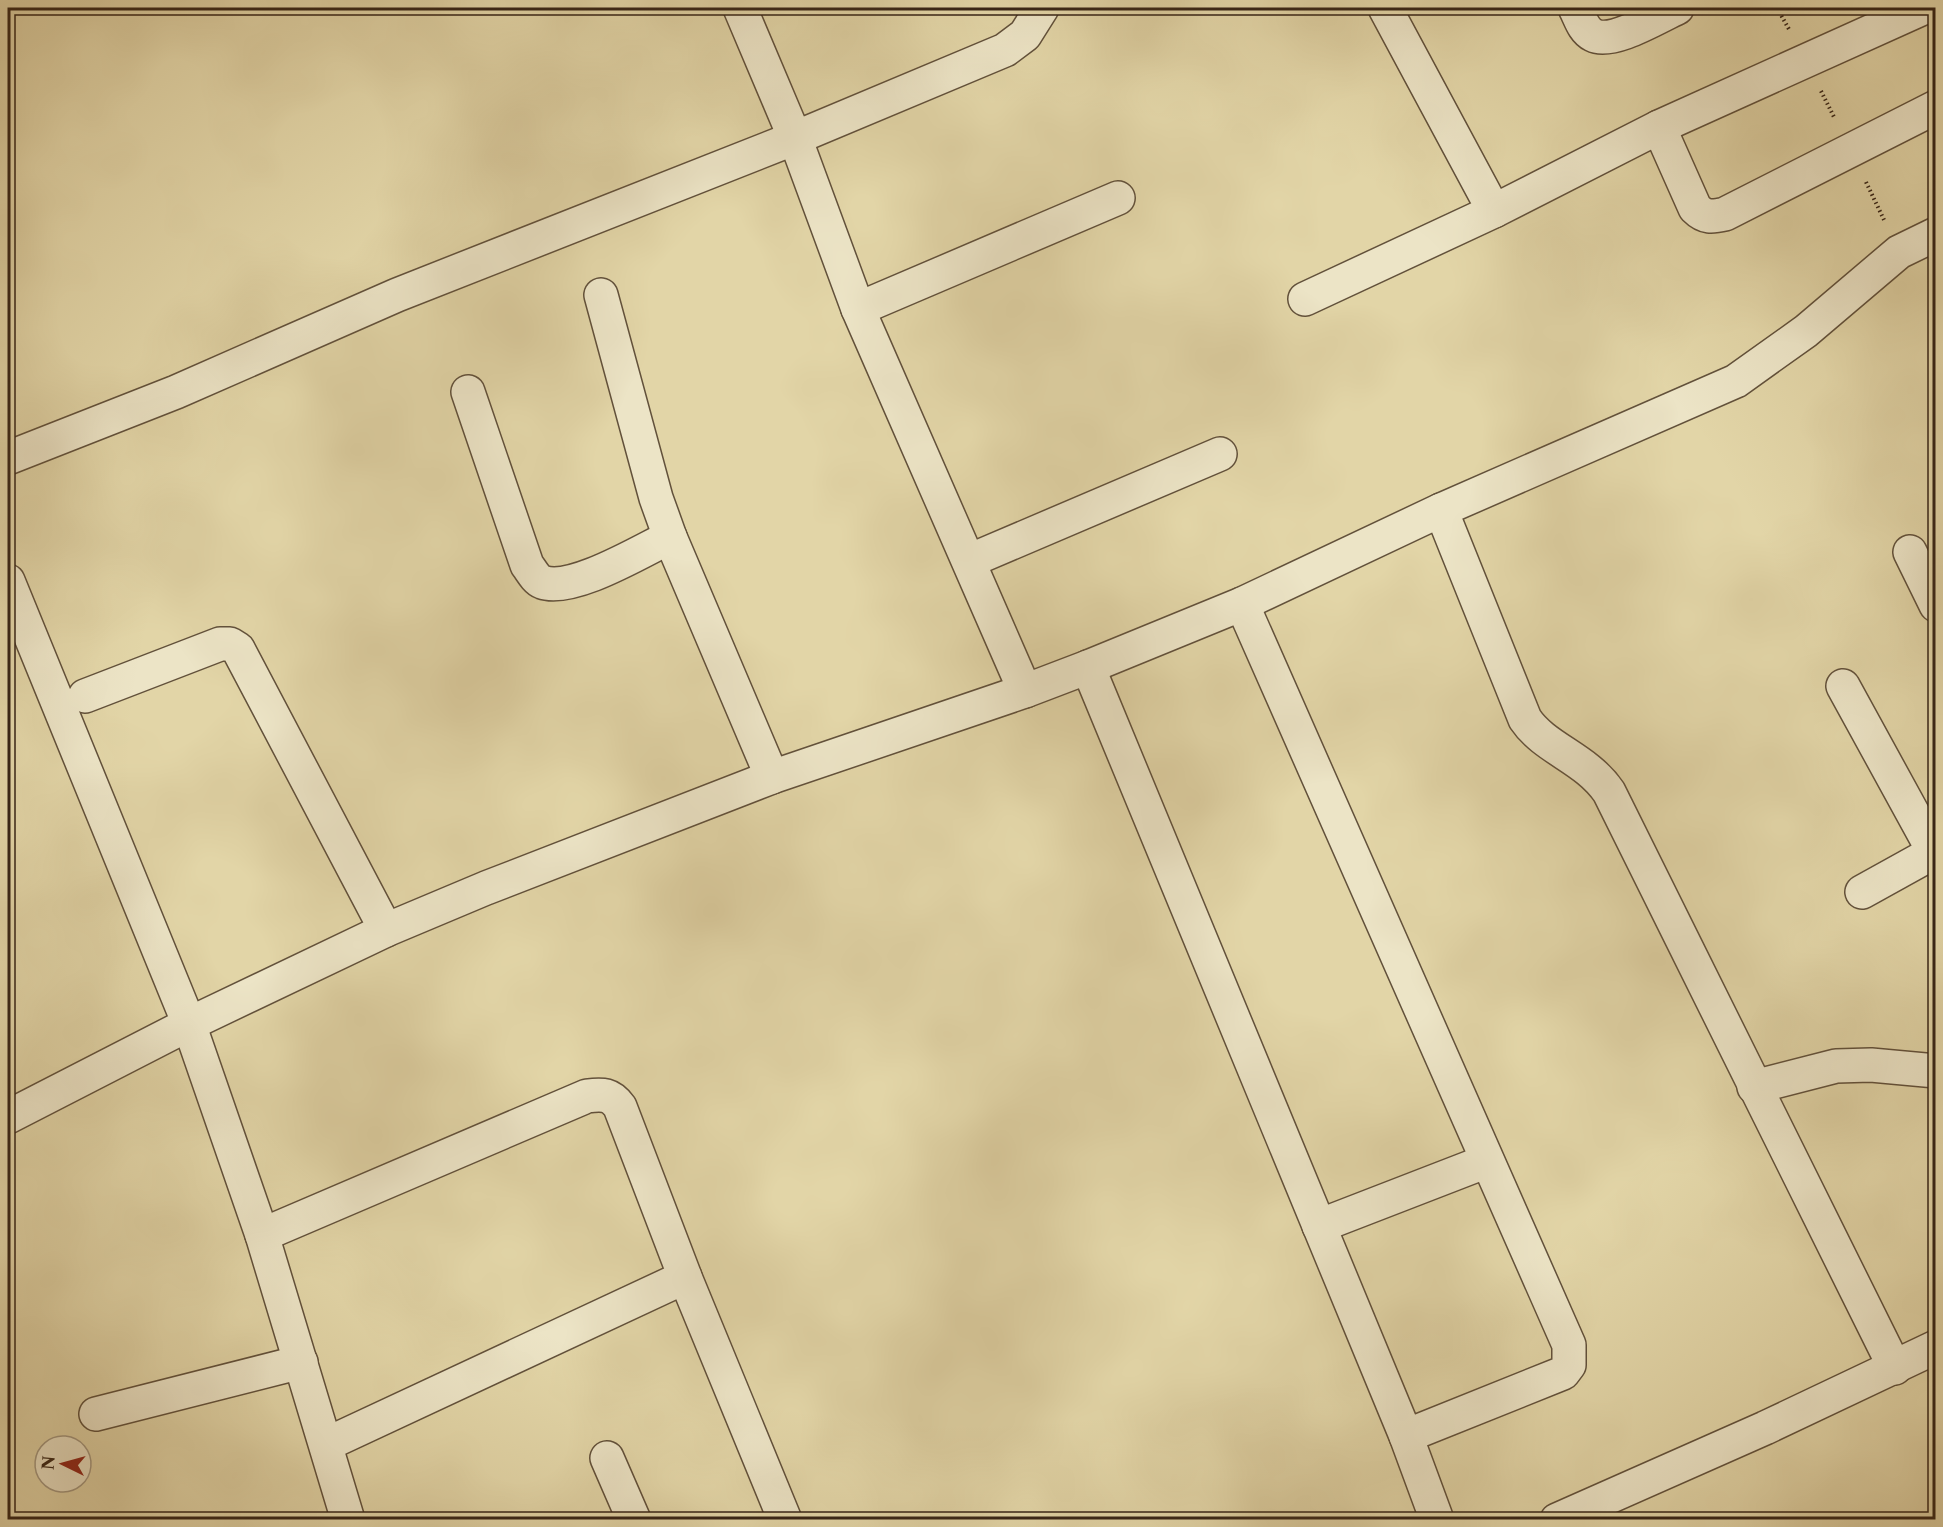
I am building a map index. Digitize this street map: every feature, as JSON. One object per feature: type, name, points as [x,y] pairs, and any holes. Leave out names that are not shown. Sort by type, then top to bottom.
[{"type":"street","points":[[740,8],[795,138],[858,309],[1025,691]]},
{"type":"street","points":[[8,458],[176,392],[397,295],[795,138],[1005,50],[1025,35],[1042,8]]},
{"type":"street","points":[[1385,8],[1494,211]]},
{"type":"street","points":[[1575,8],[1584,27],[1593,35],[1607,38],[1677,8]]},
{"type":"street","points":[[1305,299],[1494,211],[1659,128],[1923,8]]},
{"type":"street","points":[[1659,128],[1695,208],[1701,215],[1711,217],[1725,214],[1935,107]]},
{"type":"street","points":[[858,309],[1118,198]]},
{"type":"street","points":[[8,1117],[189,1024],[386,930],[531,868],[772,777],[1025,691],[1088,667],[1242,604],[1441,510],[1736,381],[1806,331],[1899,252],[1935,234]]},
{"type":"street","points":[[601,295],[656,498],[670,537],[772,777]]},
{"type":"street","points":[[468,392],[527,565],[540,581],[557,585],[576,581],[670,537]]},
{"type":"street","points":[[969,561],[1220,454]]},
{"type":"street","points":[[1441,510],[1525,719],[1537,733],[1588,767],[1609,792],[1895,1368]]},
{"type":"street","points":[[1910,552],[1935,605]]},
{"type":"street","points":[[8,582],[189,1024],[262,1235],[327,1444],[348,1520]]},
{"type":"street","points":[[1242,604],[1569,1345],[1569,1365],[1563,1373],[1406,1436]]},
{"type":"street","points":[[86,696],[220,644],[230,644],[238,650],[386,930]]},
{"type":"street","points":[[1088,667],[1406,1436],[1437,1520]]},
{"type":"street","points":[[1843,686],[1934,852],[1862,892]]},
{"type":"street","points":[[1754,1087],[1836,1066],[1871,1065],[1935,1071]]},
{"type":"street","points":[[262,1235],[587,1096],[601,1094],[613,1097],[620,1107],[685,1277],[785,1520]]},
{"type":"street","points":[[1319,1226],[1487,1161]]},
{"type":"street","points":[[327,1444],[685,1277]]},
{"type":"street","points":[[1557,1520],[1895,1368],[1935,1347]]},
{"type":"street","points":[[96,1414],[301,1362]]},
{"type":"street","points":[[607,1458],[634,1520]]}]
